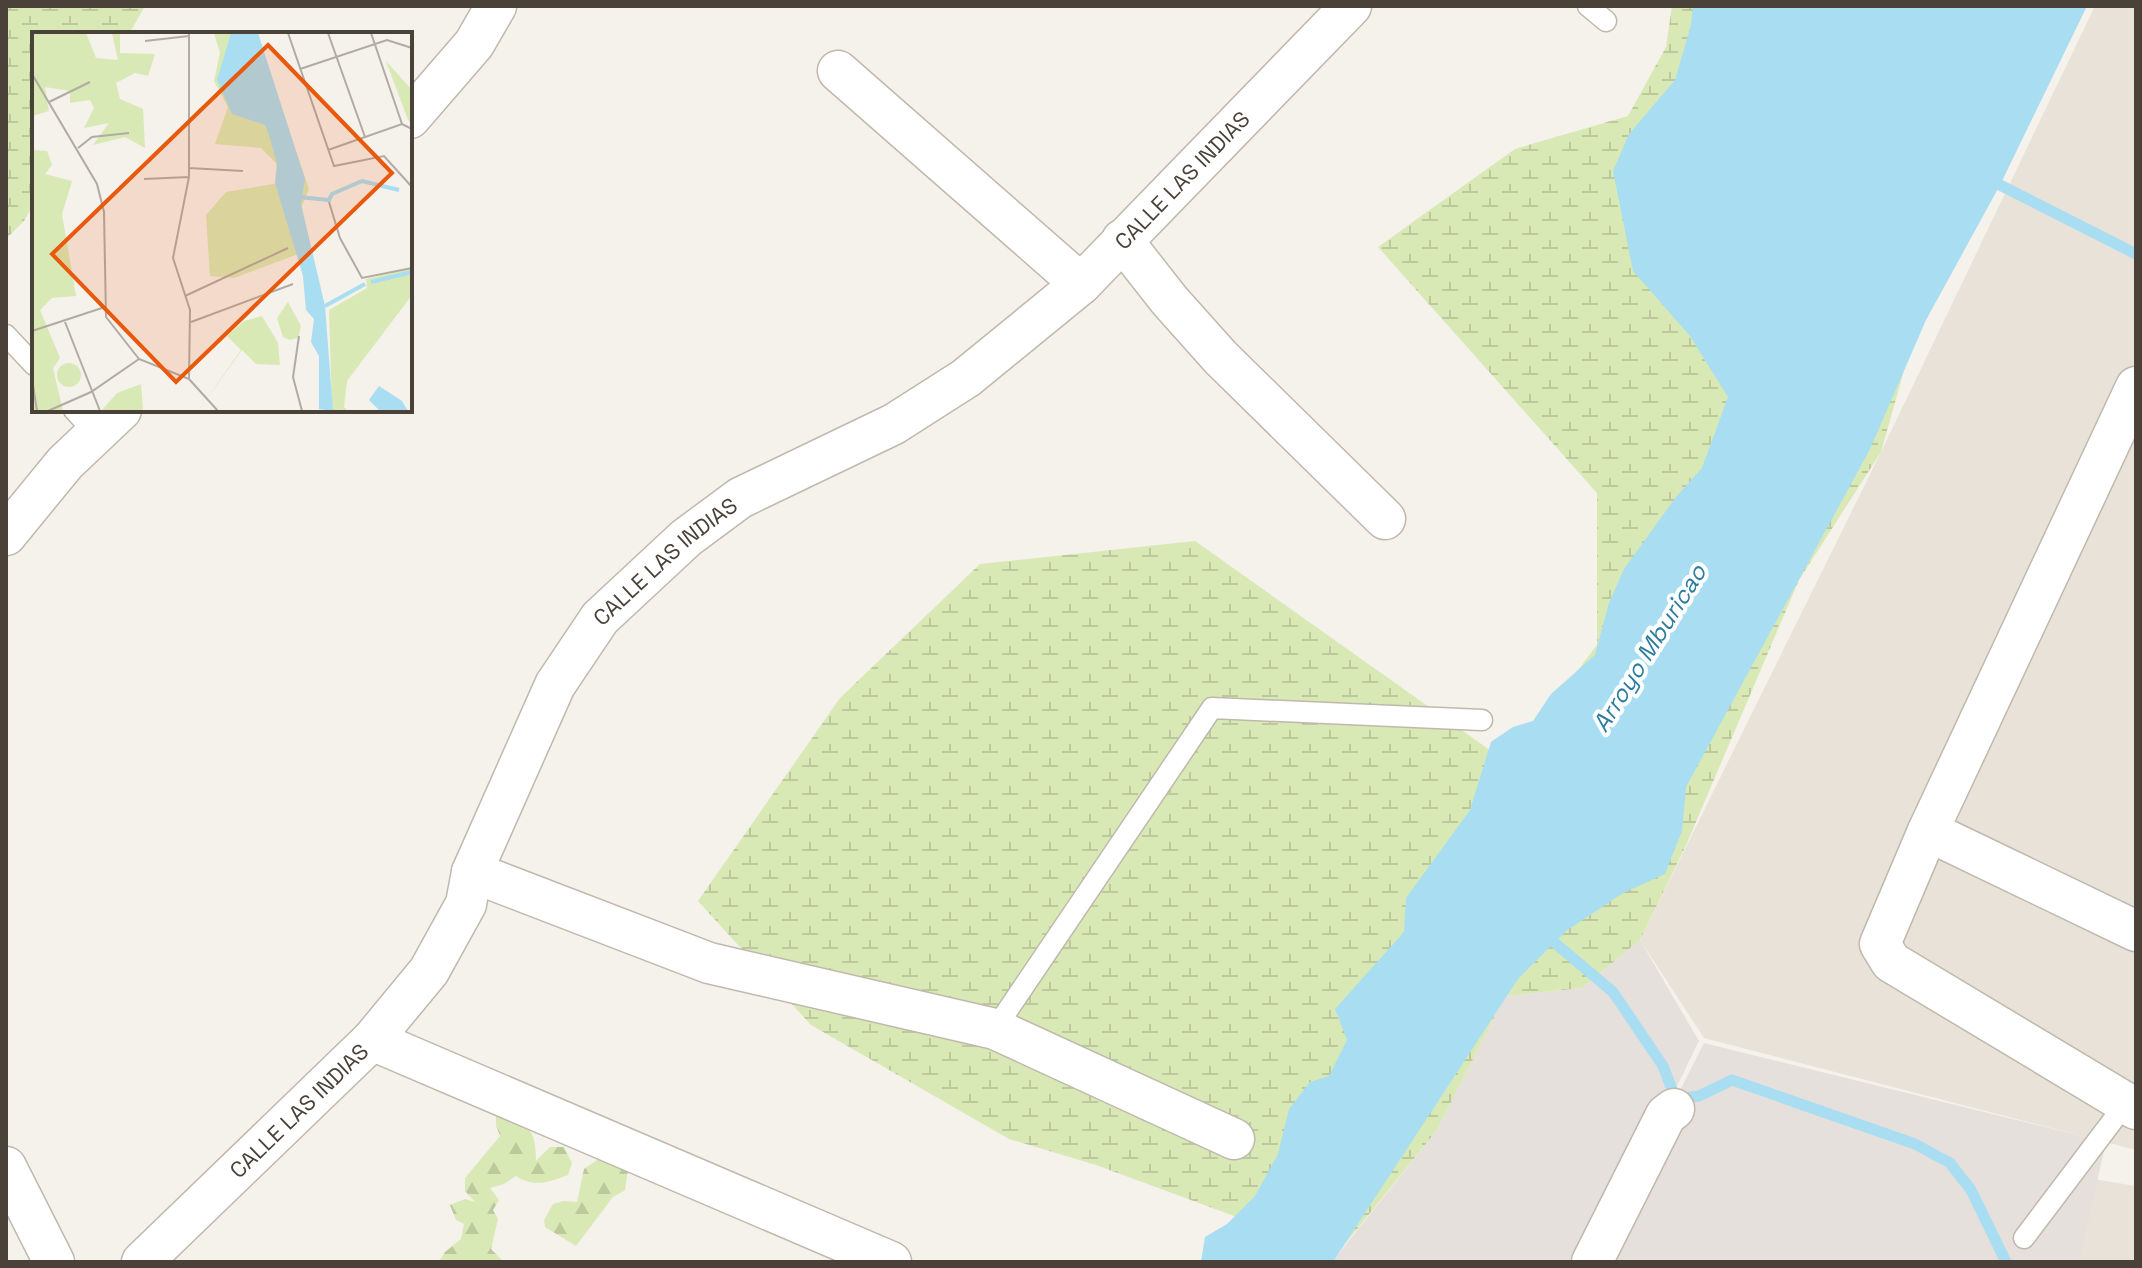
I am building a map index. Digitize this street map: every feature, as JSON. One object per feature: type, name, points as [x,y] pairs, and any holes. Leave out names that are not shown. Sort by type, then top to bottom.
[{"type":"street","points":[[412,116],[474,44],[496,6]]},
{"type":"street","name":"CALLE LAS INDIAS","points":[[142,1262],[372,1040],[429,971],[466,904],[472,872],[555,685],[600,618],[686,538],[740,498],[906,417],[966,378],[1081,284],[1351,6]]},
{"type":"street","points":[[838,71],[1081,284]]},
{"type":"street","points":[[1122,240],[1170,301],[1221,358],[1385,519]]},
{"type":"street","points":[[2131,1106],[1891,962],[1880,944],[1928,831],[2136,387]]},
{"type":"street","points":[[6,534],[65,463],[97,418]]},
{"type":"street","points":[[1928,831],[2136,931]]},
{"type":"street","points":[[472,872],[709,963],[995,1029],[1234,1139]]},
{"type":"street","points":[[372,1040],[891,1262]]},
{"type":"street","points":[[1592,1262],[1666,1115],[1674,1109]]},
{"type":"street","points":[[6,1167],[54,1262]]},
{"type":"lane","points":[[1588,6],[1606,21]]},
{"type":"lane","points":[[6,335],[32,363]]},
{"type":"lane","points":[[995,1029],[1212,708],[1482,720]]},
{"type":"lane","points":[[2024,1238],[2131,1106]]},
{"type":"shaded area","points":[[2095,6],[2136,6],[2136,1150],[1704,1038],[1640,940],[1881,452]]},
{"type":"shaded area","points":[[1640,940],[1699,1041],[1591,1262],[1332,1262],[1437,1130],[1505,996],[1582,988]]},
{"type":"shaded area","points":[[1704,1043],[2106,1142],[2079,1262],[1593,1262]]},
{"type":"shaded area","points":[[2093,1179],[2136,1186],[2136,1262],[2076,1262]]},
{"type":"green space","points":[[6,6],[145,6],[130,32],[32,32],[32,207],[24,221],[6,239]]},
{"type":"green space","points":[[1672,6],[2076,6],[1925,296],[1881,452],[1799,580],[1687,843],[1640,940],[1582,988],[1505,996],[1437,1130],[1337,1254],[1096,1165],[1009,1139],[811,1025],[698,901],[840,698],[980,564],[1195,541],[1508,763],[1597,645],[1597,493],[1378,247],[1515,149],[1628,116],[1666,47]]},
{"type":"green space","points":[[496,1112],[527,1128],[534,1140],[536,1161],[550,1147],[564,1147],[572,1163],[568,1175],[535,1183],[516,1176],[490,1188],[499,1200],[493,1210],[498,1219],[491,1249],[504,1262],[439,1262],[445,1252],[461,1239],[464,1224],[456,1220],[450,1205],[465,1199],[475,1202],[465,1191],[465,1178],[500,1136]]},
{"type":"green space","points":[[603,1156],[628,1170],[625,1190],[613,1197],[576,1246],[545,1227],[544,1220],[553,1204],[577,1202],[584,1169]]},
{"type":"water","name":"Arroyo Mburicao","points":[[1693,6],[2087,6],[2000,185],[1926,320],[1870,449],[1686,787],[1682,831],[1665,874],[1623,893],[1566,931],[1518,979],[1333,1262],[1201,1262],[1205,1237],[1227,1224],[1255,1196],[1278,1154],[1289,1109],[1310,1082],[1329,1076],[1347,1040],[1335,1009],[1404,932],[1406,898],[1470,810],[1491,742],[1513,727],[1533,721],[1551,694],[1595,655],[1609,603],[1624,569],[1676,497],[1702,468],[1728,397],[1690,336],[1633,271],[1613,171],[1629,134],[1675,80],[1691,25]]},
{"type":"waterway","points":[[2000,185],[2136,254]]},
{"type":"waterway","points":[[1546,932],[1613,992],[1663,1066],[1673,1092],[1684,1098],[1699,1096],[1732,1080],[1915,1144],[1950,1163],[1971,1190],[2006,1262]]}]
